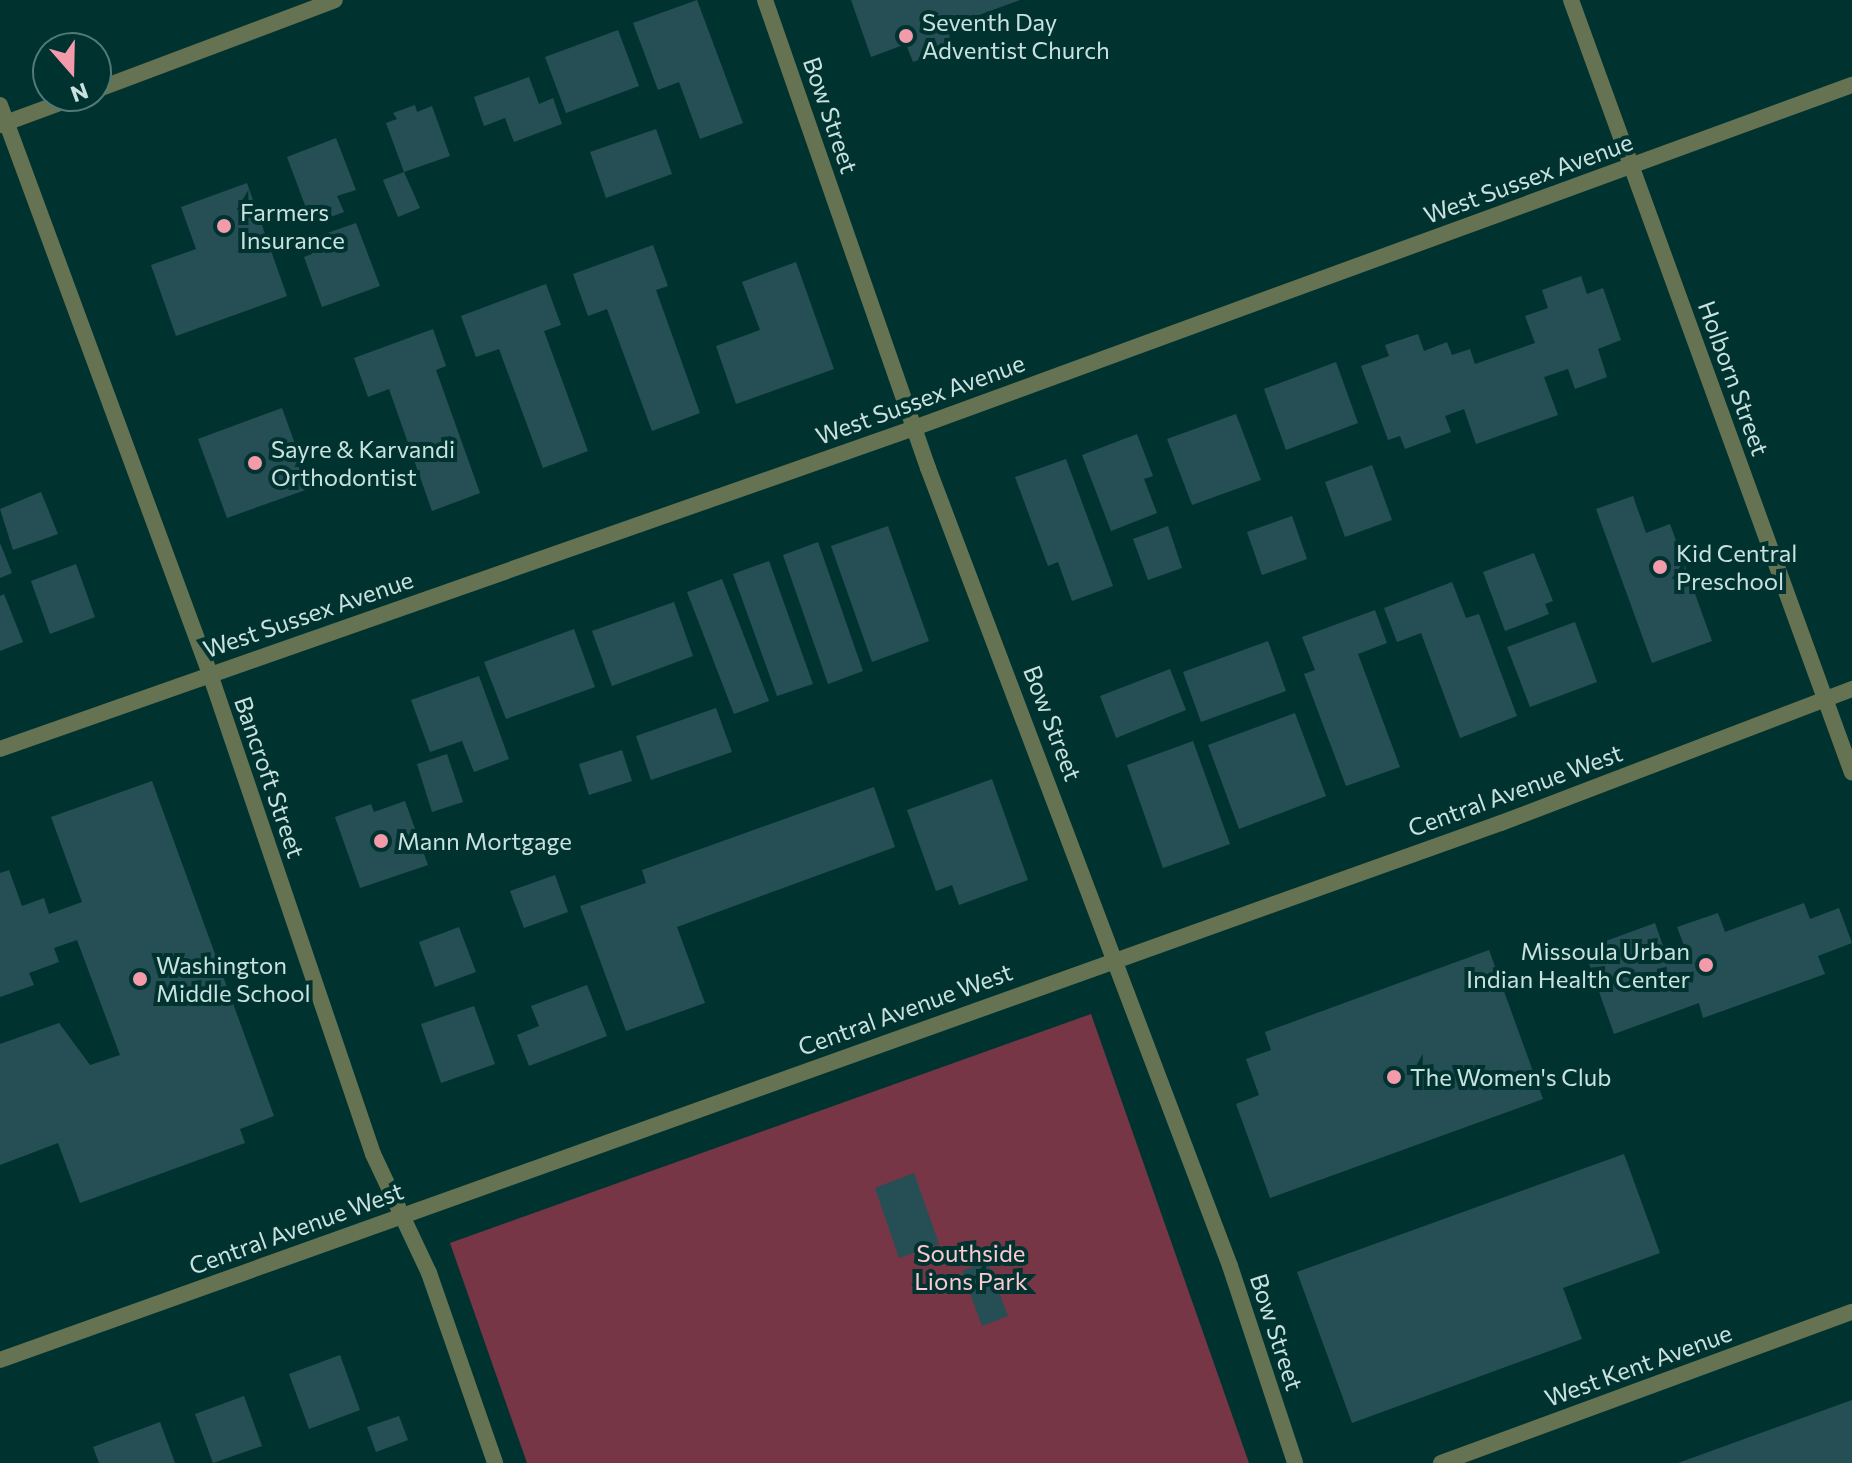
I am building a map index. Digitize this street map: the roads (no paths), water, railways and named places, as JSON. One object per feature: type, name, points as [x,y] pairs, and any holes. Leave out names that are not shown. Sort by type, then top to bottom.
[{"type":"street","points":[[112,84],[335,0]]},
{"type":"street","name":"Bow Street","points":[[765,0],[914,428],[1117,957],[1230,1266],[1295,1463]]},
{"type":"street","name":"Holborn Street","points":[[1571,0],[1852,773]]},
{"type":"street","name":"West Sussex Avenue","points":[[0,749],[914,428],[1852,85]]},
{"type":"street","name":"Bancroft Street","points":[[0,105],[3,124],[210,674],[398,1215],[429,1273],[495,1463]]},
{"type":"street","points":[[3,124],[36,112]]},
{"type":"street","name":"Central Avenue West","points":[[0,1360],[1117,957],[1501,823],[1852,689]]},
{"type":"street","name":"West Kent Avenue","points":[[1441,1463],[1852,1312]]},
{"type":"place","name":"Seventh Day Adventist Church","points":[[906,36]]},
{"type":"place","name":"Farmers Insurance","points":[[224,226]]},
{"type":"place","name":"Sayre & Karvandi Orthodontist","points":[[255,463]]},
{"type":"place","name":"Kid Central Preschool","points":[[1660,567]]},
{"type":"place","name":"Mann Mortgage","points":[[381,841]]},
{"type":"place","name":"Missoula Urban Indian Health Center","points":[[1706,965]]},
{"type":"place","name":"Washington Middle School","points":[[140,979]]},
{"type":"place","name":"The Women's Club","points":[[1394,1077]]},
{"type":"park label","name":"Southside Lions Park","points":[[971,1267]]}]
